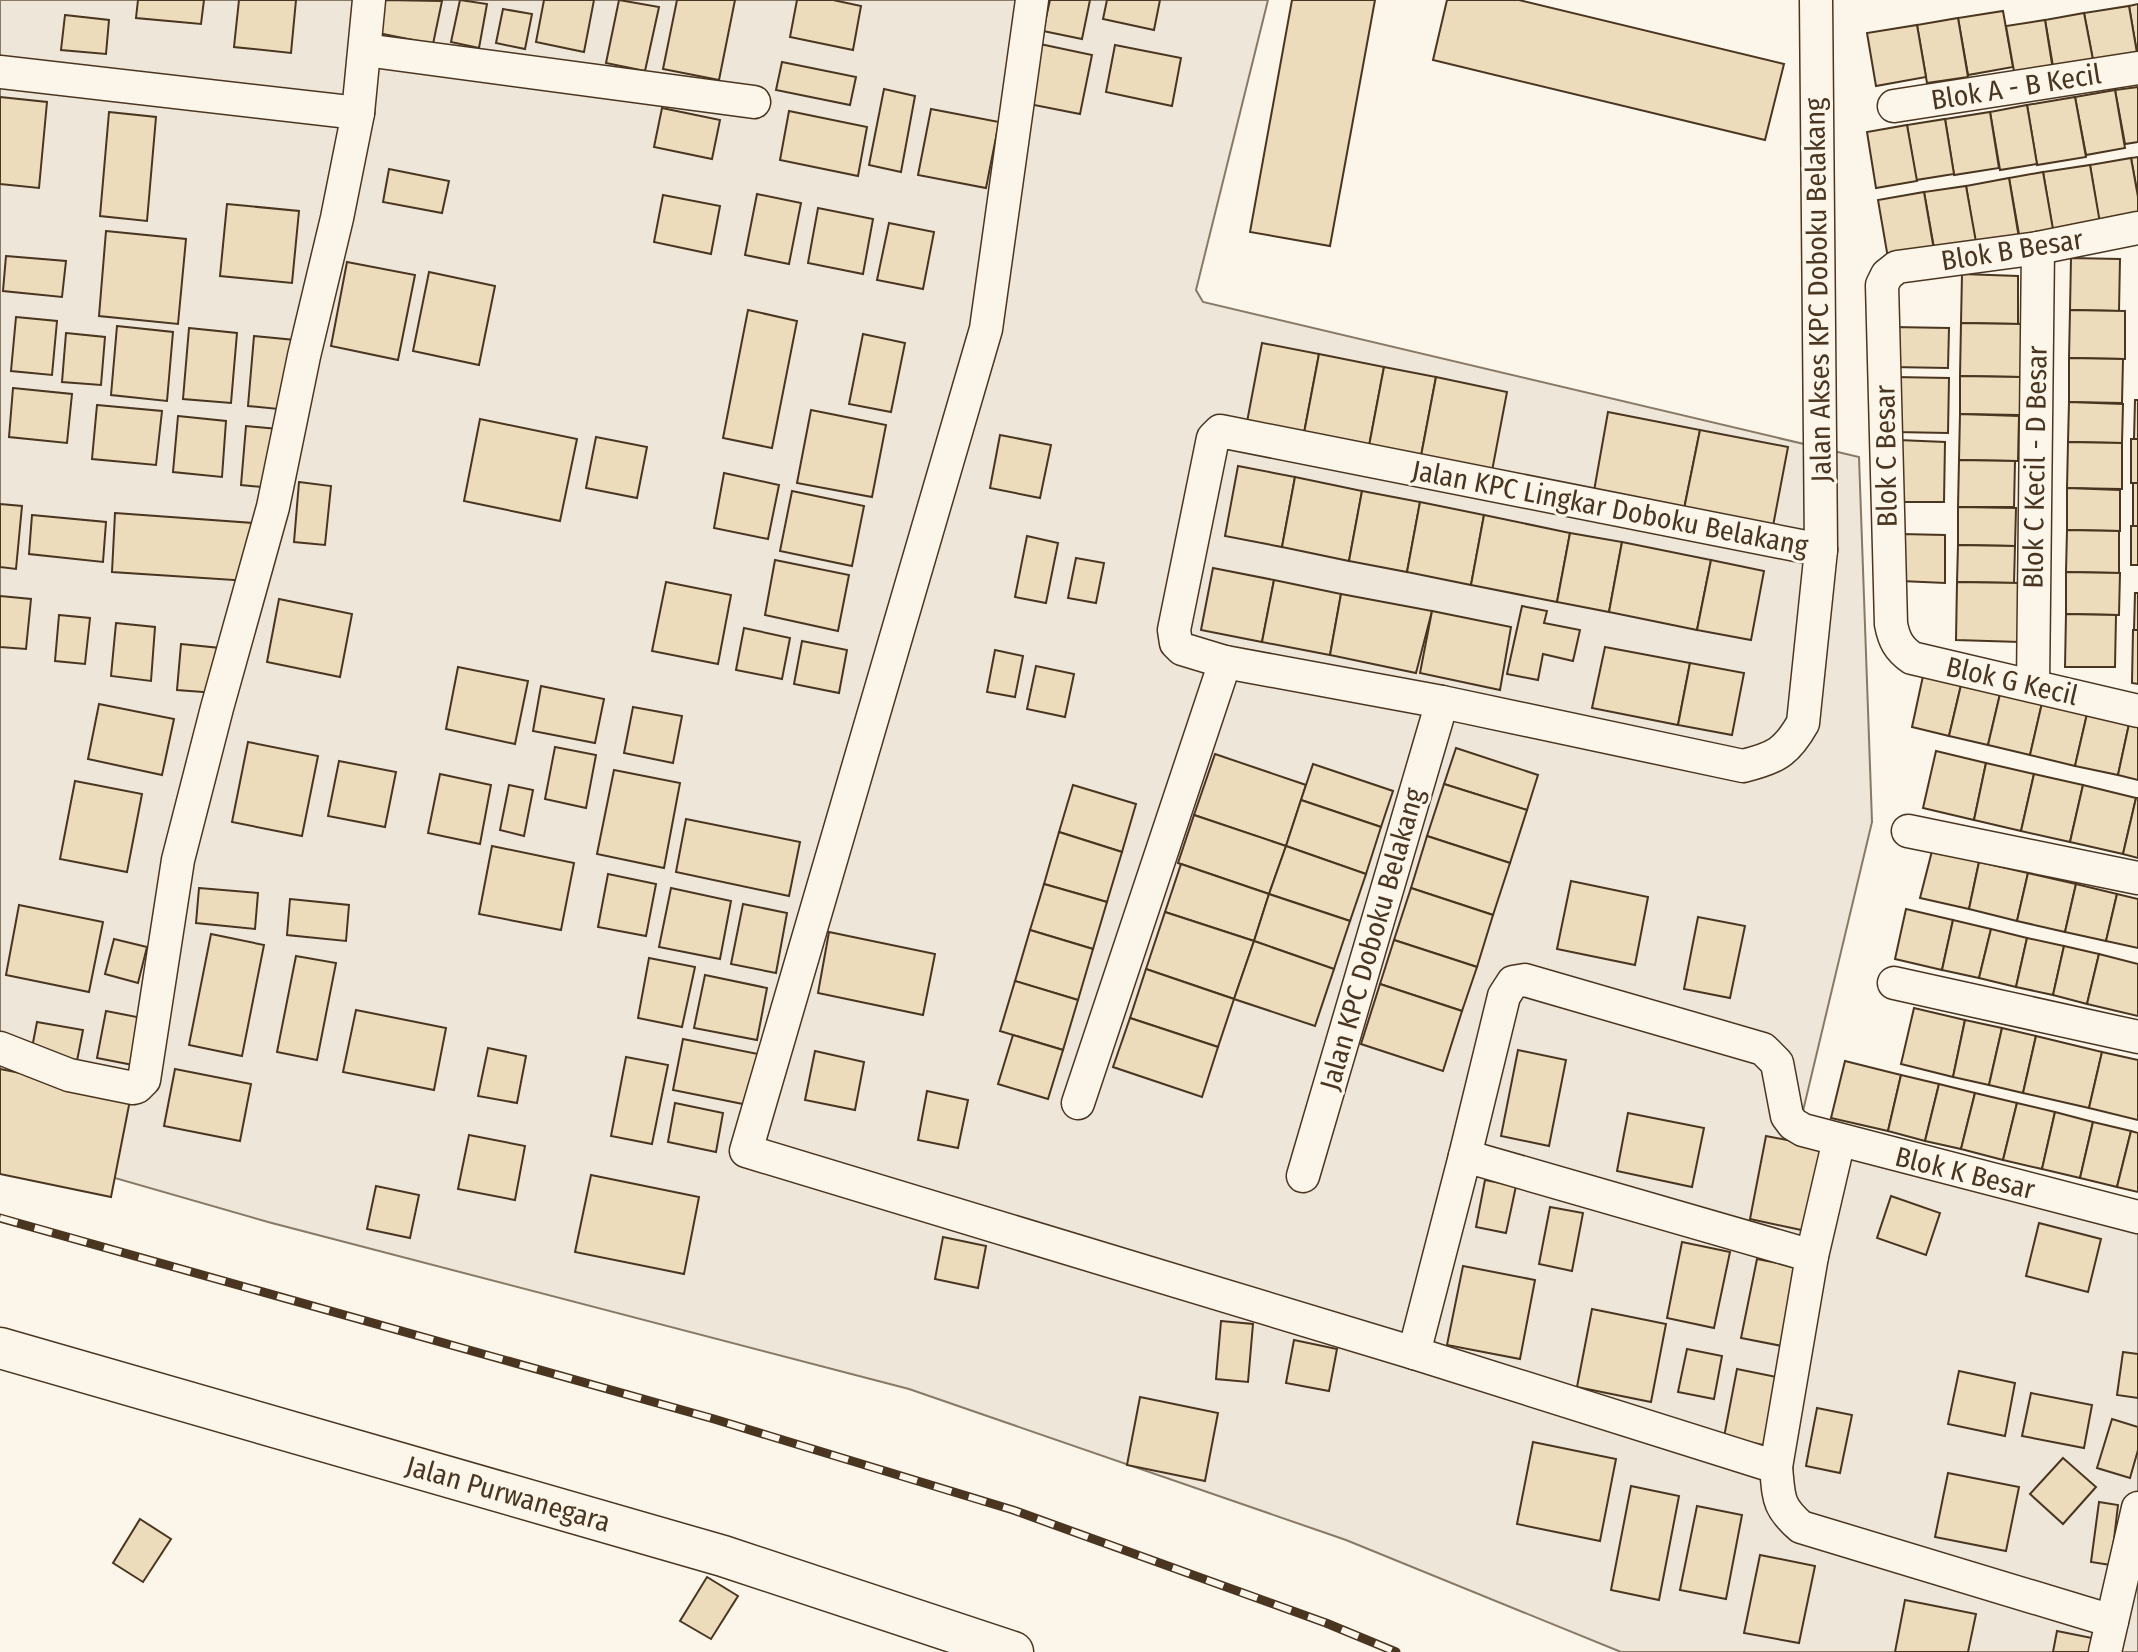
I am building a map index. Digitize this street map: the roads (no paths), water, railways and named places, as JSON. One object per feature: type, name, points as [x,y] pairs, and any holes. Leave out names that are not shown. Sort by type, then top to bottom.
[{"type":"street","points":[[0,1048],[69,1075],[133,1088],[144,1080],[178,860],[273,507],[337,218],[358,113],[369,0]]},
{"type":"street","points":[[1032,0],[986,329],[746,1151],[1414,1353],[1776,1467]]},
{"type":"street","name":"Jalan Akses KPC Doboku Belakang","points":[[1816,15],[1821,550]]},
{"type":"street","points":[[365,50],[754,102]]},
{"type":"street","name":"Blok A - B Kecil","points":[[1894,106],[2138,68]]},
{"type":"street","points":[[0,72],[358,113]]},
{"type":"street","name":"Blok B Besar","points":[[1887,275],[1897,267],[2038,248],[2138,228]]},
{"type":"street","name":"Blok C Kecil - D Besar","points":[[2033,685],[2038,248]]},
{"type":"street","name":"Blok C Besar","points":[[1887,275],[1882,285],[1891,624],[1894,639]]},
{"type":"street","name":"Jalan KPC Lingkar Doboku Belakang","points":[[1220,431],[1821,550],[1803,723],[1793,742],[1771,759],[1743,766],[1442,702],[1225,662],[1182,649],[1176,643],[1174,630],[1213,438],[1220,431]]},
{"type":"street","name":"Blok G Kecil","points":[[1894,639],[1902,651],[1912,658],[2138,711]]},
{"type":"street","points":[[1078,1103],[1225,662]]},
{"type":"street","name":"Jalan KPC Doboku Belakang","points":[[1303,1176],[1442,702]]},
{"type":"street","points":[[1908,831],[2138,878]]},
{"type":"street","name":"Blok K Besar","points":[[1465,1156],[1504,996],[1513,982],[1525,980],[1763,1049],[1777,1063],[1787,1116],[1803,1130],[2138,1217]]},
{"type":"street","points":[[1894,983],[2138,1037]]},
{"type":"street","points":[[1839,1140],[1812,1256],[1776,1467],[1779,1497],[1786,1514],[1801,1527],[2109,1637],[2138,1508]]},
{"type":"street","points":[[1414,1353],[1465,1156],[1812,1256]]},
{"type":"street","name":"Jalan Purwanegara","points":[[0,1349],[723,1556],[1013,1652]]},
{"type":"railway","points":[[0,1218],[714,1419],[1013,1510],[1326,1623],[1396,1652]]}]
